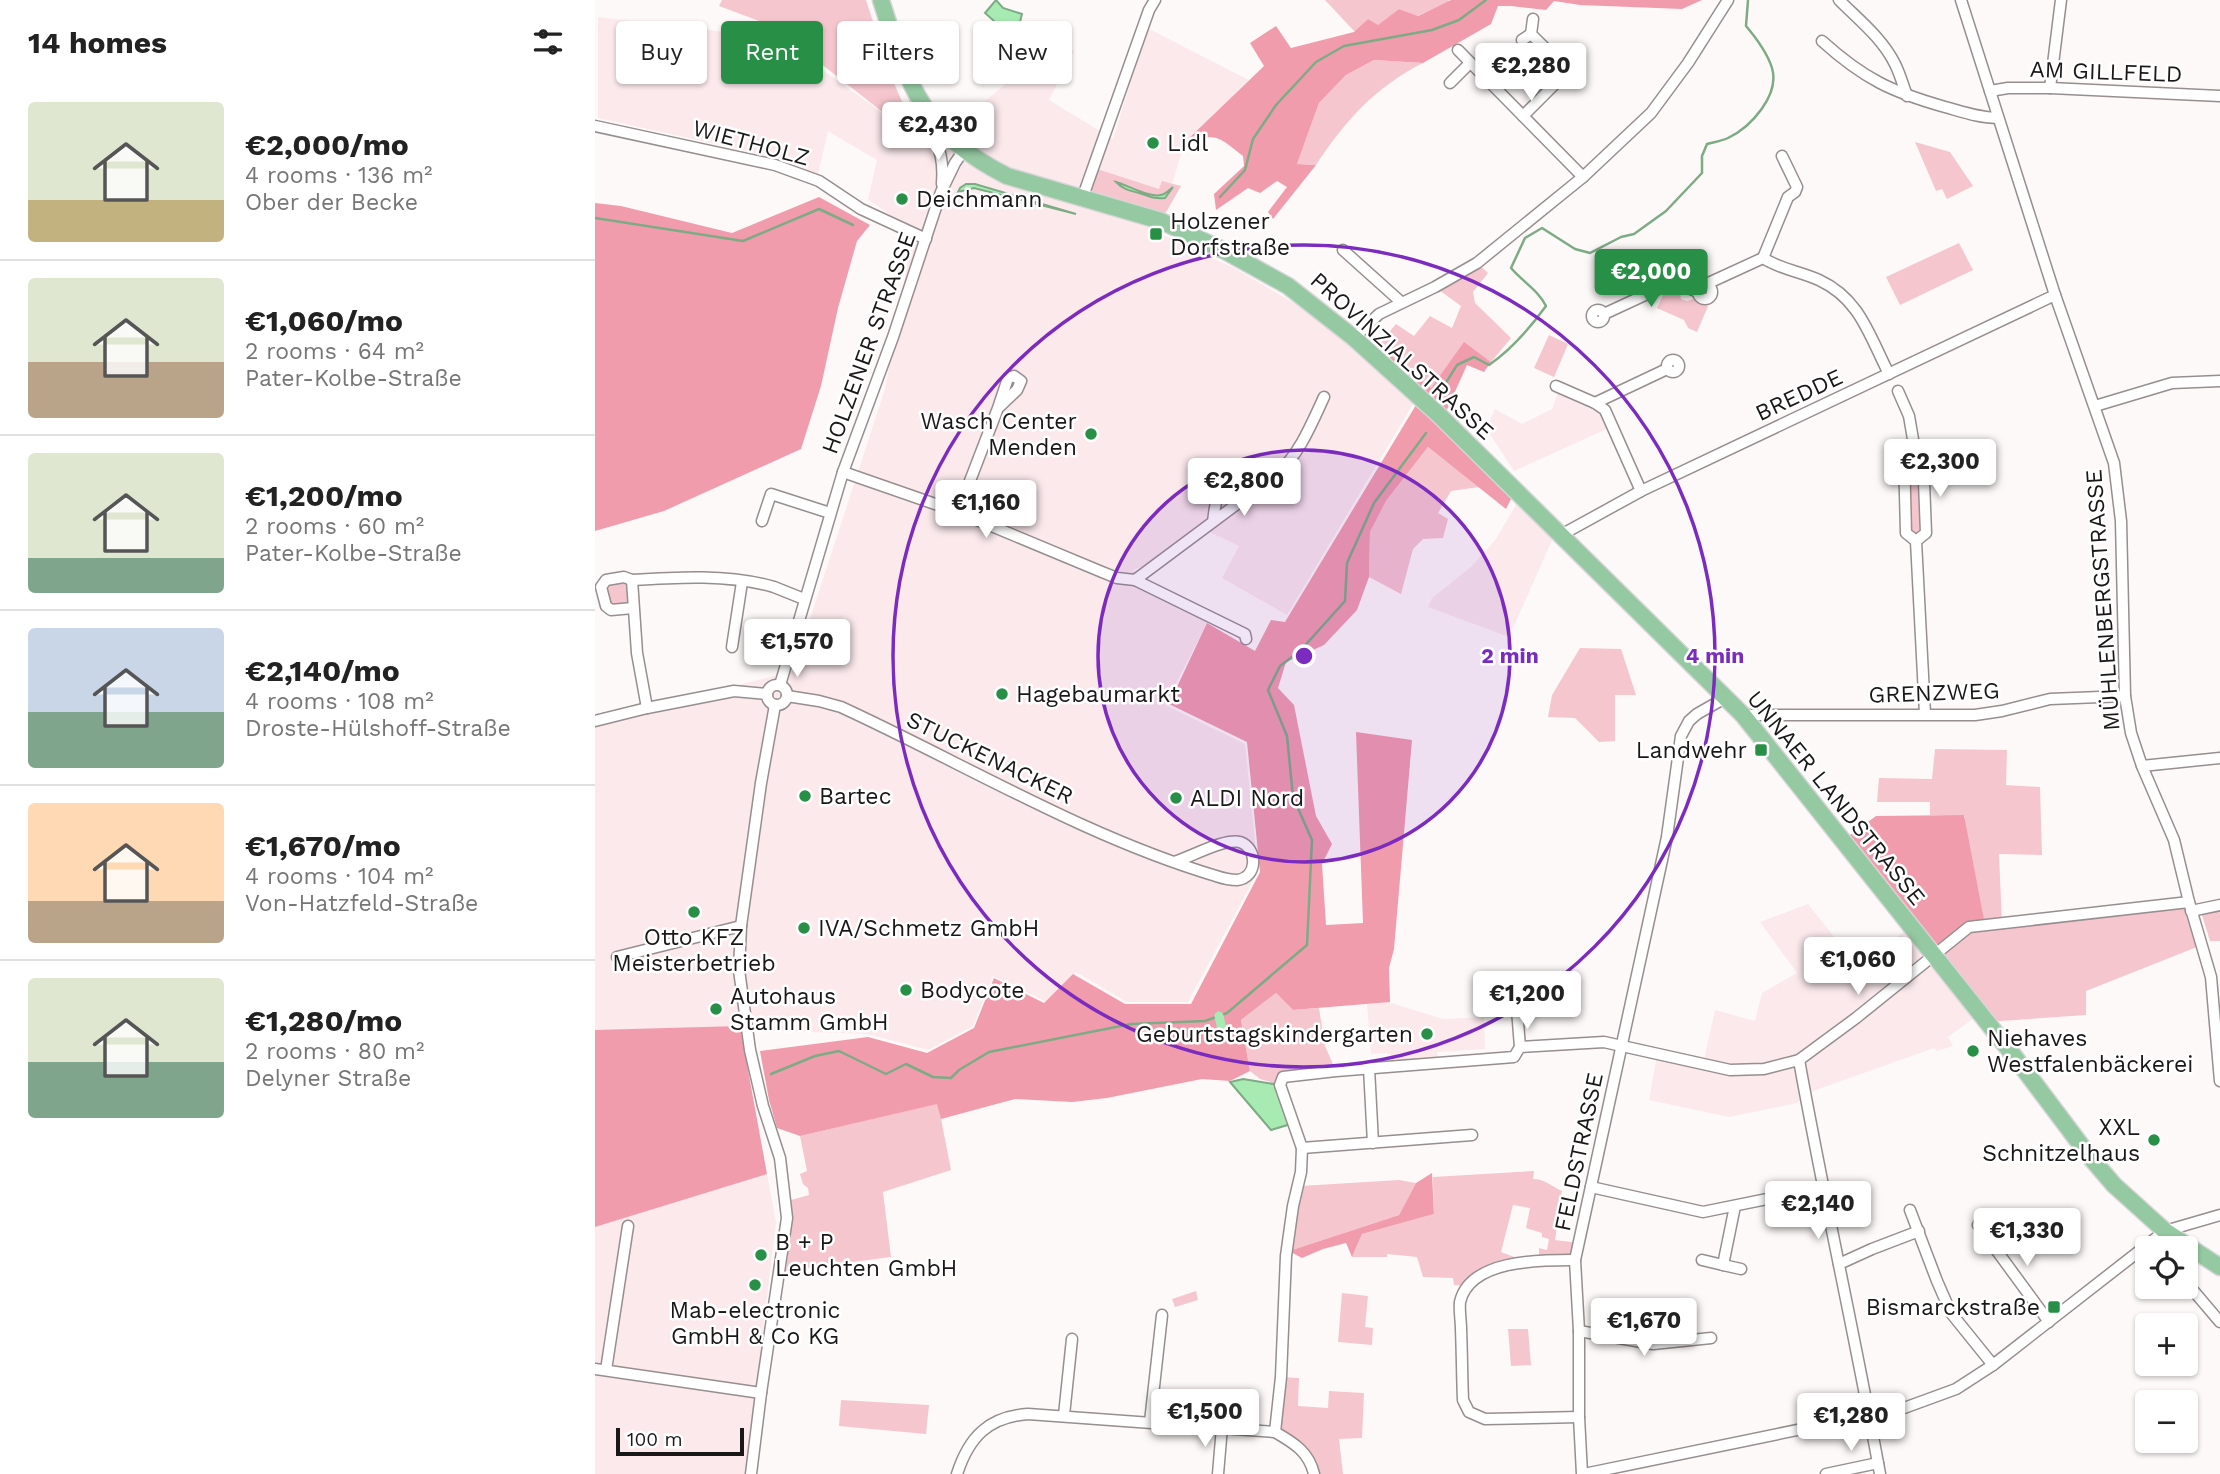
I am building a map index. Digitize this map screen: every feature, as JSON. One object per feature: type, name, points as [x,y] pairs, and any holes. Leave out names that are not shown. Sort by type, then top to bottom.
[{"type":"main road","name":"PROVINZIALSTRASSE","points":[[881,0],[888,21]]},
{"type":"main road","name":"PROVINZIALSTRASSE","points":[[910,84],[928,113],[964,150],[1007,176],[1161,221],[1225,251],[1288,286],[1354,338],[1438,414],[1725,698]]},
{"type":"main road","name":"UNNAER LANDSTRASSE","points":[[1725,698],[1743,715],[2014,1056],[2090,1157],[2132,1203],[2165,1231],[2220,1267]]},
{"type":"street","points":[[1082,199],[1149,10],[1155,0]]},
{"type":"street","points":[[1354,338],[1379,314],[1435,287],[1476,263],[1583,177],[1651,113],[1688,63],[1728,0]]},
{"type":"street","points":[[1839,0],[1888,51],[1897,66],[1907,96]]},
{"type":"street","name":"MÜHLENBERGSTRASSE","points":[[1961,0],[2055,295],[2114,463],[2122,561],[2125,696],[2131,733],[2142,766],[2174,839],[2211,977],[2220,1081]]},
{"type":"street","points":[[2050,88],[2061,0]]},
{"type":"street","points":[[1523,116],[1568,71],[1526,37],[1533,19]]},
{"type":"street","points":[[1822,41],[1855,68],[1887,88],[1983,118],[1999,118]]},
{"type":"street","points":[[1458,50],[1583,177]]},
{"type":"street","points":[[1450,83],[1470,63]]},
{"type":"street","name":"PROVINZIALSTRASSE","points":[[904,84],[941,153],[944,164],[941,192]]},
{"type":"street","name":"AM GILLFELD","points":[[1990,92],[2008,88],[2050,88],[2220,96]]},
{"type":"street","name":"WIETHOLZ","points":[[595,126],[775,165],[819,181],[861,209],[926,239]]},
{"type":"street","name":"HOLZENER STRASSE","points":[[780,685],[843,472],[893,337],[941,192],[964,150]]},
{"type":"street","points":[[1604,314],[1673,282],[1700,289],[1763,258],[1788,197],[1797,187],[1782,156]]},
{"type":"street","points":[[1343,250],[1401,302]]},
{"type":"street","points":[[1763,258],[1778,267],[1816,279],[1843,294],[1855,307],[1889,374]]},
{"type":"street","name":"BREDDE","points":[[1561,535],[1641,491],[2055,295]]},
{"type":"street","points":[[1595,403],[1667,369]]},
{"type":"street","points":[[2095,406],[2172,383],[2220,381]]},
{"type":"street","points":[[1556,386],[1595,403],[1608,416],[1641,491]]},
{"type":"street","points":[[1898,391],[1909,416],[1913,445],[1923,456],[1926,533],[1916,541]]},
{"type":"street","points":[[1135,580],[1275,477],[1288,463],[1309,431],[1324,397]]},
{"type":"street","points":[[958,512],[998,408]]},
{"type":"street","points":[[1913,445],[1903,454],[1906,533],[1916,541],[1925,714]]},
{"type":"street","points":[[843,472],[958,512],[1117,578],[1135,580],[1245,634],[1246,639]]},
{"type":"street","points":[[1213,522],[1221,489],[1229,485],[1238,490],[1241,501]]},
{"type":"street","points":[[762,521],[771,494],[830,513]]},
{"type":"street","points":[[633,608],[611,610],[606,606],[601,587],[606,580],[624,577],[632,580],[681,578],[742,582],[772,587],[804,599]]},
{"type":"street","points":[[632,580],[637,653],[647,708]]},
{"type":"street","points":[[732,647],[742,582]]},
{"type":"street","points":[[780,685],[786,690],[787,696],[781,704],[775,705],[769,701],[767,694],[771,687],[780,685]]},
{"type":"street","points":[[595,721],[734,691],[767,694]]},
{"type":"street","name":"STUCKENACKER","points":[[787,696],[841,707],[1083,825],[1161,859],[1219,877],[1238,880],[1248,876],[1254,866],[1252,852],[1243,843],[1232,841],[1174,862]]},
{"type":"street","name":"GRENZWEG","points":[[1743,715],[1975,715],[2050,699],[2125,696]]},
{"type":"street","name":"FELDSTRASSE","points":[[1583,1474],[1575,1260],[1667,837],[1681,736],[1689,721],[1697,714],[1725,698]]},
{"type":"street","points":[[751,1474],[787,1218],[780,1158],[763,1106],[750,1050],[739,970],[741,926],[775,705]]},
{"type":"street","points":[[2142,766],[2220,758]]},
{"type":"street","points":[[1520,1047],[1604,1042],[1730,1070],[1764,1069],[1799,1060],[1969,927],[2220,905]]},
{"type":"street","points":[[617,957],[741,926]]},
{"type":"street","points":[[1275,1432],[1281,1377],[1286,1256],[1301,1172],[1302,1148],[1280,1085],[1283,1077],[1514,1056],[1520,1047],[1516,997]]},
{"type":"street","points":[[1799,1060],[1879,1469],[1826,1474]]},
{"type":"street","points":[[1369,1068],[1373,1143]]},
{"type":"street","points":[[1302,1148],[1472,1135]]},
{"type":"street","points":[[1591,1187],[1703,1212],[1822,1188]]},
{"type":"street","points":[[1723,1265],[1735,1206]]},
{"type":"street","points":[[1910,1210],[1951,1313],[1993,1365]]},
{"type":"street","points":[[1583,1474],[1869,1416],[1915,1405],[1956,1389],[1993,1365],[2165,1231],[2220,1215]]},
{"type":"street","points":[[1981,1220],[1978,1225],[1993,1248],[2049,1322]]},
{"type":"street","points":[[628,1226],[601,1370],[761,1393]]},
{"type":"street","points":[[1839,1264],[1919,1231]]},
{"type":"street","points":[[1575,1260],[1539,1260],[1503,1265],[1486,1271],[1469,1286],[1460,1302],[1463,1400],[1469,1412],[1485,1419],[1579,1417]]},
{"type":"street","points":[[1702,1260],[1741,1269]]},
{"type":"street","points":[[2198,1296],[2220,1322]]},
{"type":"street","points":[[1150,1422],[1162,1315]]},
{"type":"street","points":[[1579,1331],[1653,1343],[1711,1338]]},
{"type":"street","points":[[1064,1415],[1072,1339]]},
{"type":"street","points":[[957,1474],[965,1452],[985,1428],[1009,1415],[1028,1413],[1275,1432],[1297,1445],[1311,1462],[1314,1474]]},
{"type":"street","points":[[1218,1474],[1222,1427]]},
{"type":"shaded area","points":[[722,0],[866,0],[873,21],[837,21],[837,76],[823,65],[823,21],[760,21],[719,6]]},
{"type":"shaded area","points":[[996,0],[1003,8],[1022,14],[1020,21],[994,21],[985,13]]},
{"type":"shaded area","points":[[1325,0],[1450,1],[1417,16],[1399,9],[1378,26],[1368,19],[1355,32]]},
{"type":"shaded area","points":[[1451,0],[1702,0],[1682,9],[1580,5],[1554,1],[1546,10],[1498,6],[1491,24],[1423,63],[1374,60],[1346,75],[1319,103],[1297,164],[1316,165],[1273,219],[1268,212],[1287,187],[1277,181],[1260,193],[1248,188],[1216,210],[1214,194],[1244,166],[1243,156],[1217,138],[1185,142],[1264,66],[1250,43],[1276,26],[1291,48],[1354,32],[1368,19],[1378,25],[1399,9],[1418,16]]},
{"type":"shaded area","points":[[598,17],[632,21],[616,21],[616,84],[707,84],[707,30],[721,32],[721,84],[823,84],[823,70],[837,80],[837,84],[842,84],[887,116],[965,119],[1005,84],[1057,84],[1049,100],[1113,139],[1147,28],[1249,80],[1185,142],[1157,232],[1236,269],[1324,321],[1413,404],[1287,615],[1222,578],[1239,546],[1197,526],[1151,563],[1133,570],[1207,623],[1165,705],[1245,744],[1258,871],[1188,1002],[1127,1002],[1076,972],[1045,1001],[993,976],[973,1026],[928,1050],[868,1034],[715,1029],[595,1032],[595,722],[793,671],[885,389],[913,232],[868,199],[877,160],[828,131],[818,174],[779,158],[598,118]]},
{"type":"shaded area","points":[[1374,60],[1423,63],[1390,83],[1362,106],[1316,165],[1297,164],[1319,103],[1346,75]]},
{"type":"shaded area","points":[[847,84],[894,84],[904,106],[885,114]]},
{"type":"shaded area","points":[[1915,142],[1950,152],[1973,186],[1947,199],[1942,189],[1936,191]]},
{"type":"shaded area","points":[[1094,168],[1159,189],[1162,181],[1181,186],[1161,221],[1082,199]]},
{"type":"shaded area","points":[[1116,182],[1153,195],[1164,194],[1173,187],[1165,198],[1158,198],[1128,190]]},
{"type":"shaded area","points":[[966,184],[975,184],[1076,214],[974,188],[958,192]]},
{"type":"shaded area","points":[[819,197],[870,225],[857,241],[838,308],[821,386],[801,449],[664,511],[595,531],[595,203],[621,206],[732,233]]},
{"type":"shaded area","points":[[1959,243],[1973,270],[1900,305],[1886,277]]},
{"type":"shaded area","points":[[1477,263],[1488,273],[1473,292],[1475,303],[1511,338],[1491,362],[1464,343],[1431,388],[1378,345],[1396,324],[1414,336],[1430,316],[1452,328],[1461,306],[1435,287]]},
{"type":"shaded area","points":[[1667,287],[1680,293],[1681,299],[1693,299],[1708,306],[1697,332],[1688,328],[1684,320],[1657,308]]},
{"type":"shaded area","points":[[1549,335],[1568,344],[1554,377],[1534,368]]},
{"type":"shaded area","points":[[1464,342],[1491,362],[1484,372],[1467,365],[1440,425],[1512,497],[1506,509],[1428,447],[1386,501],[1370,532],[1369,577],[1357,610],[1324,645],[1286,662],[1278,688],[1294,705],[1316,816],[1332,844],[1322,864],[1326,925],[1363,923],[1356,732],[1412,740],[1394,949],[1389,968],[1390,1002],[1293,1010],[1276,993],[1241,1020],[1250,1071],[1230,1081],[1202,1079],[1107,1098],[1072,1102],[1015,1099],[941,1119],[937,1104],[800,1136],[777,1128],[760,1051],[868,1037],[927,1053],[974,1028],[994,978],[1044,1003],[1073,974],[1125,1004],[1191,1004],[1260,872],[1247,742],[1169,704],[1207,623],[1255,651],[1271,620],[1285,622],[1416,405],[1425,395],[1378,345],[1431,388]]},
{"type":"shaded area","points":[[1559,390],[1602,411],[1611,427],[1514,471],[1488,431],[1495,409],[1522,424],[1552,409]]},
{"type":"shaded area","points":[[1428,447],[1479,487],[1451,491],[1438,513],[1448,519],[1443,538],[1423,539],[1413,549],[1401,594],[1369,577],[1370,532],[1386,501]]},
{"type":"shaded area","points":[[1913,448],[1921,456],[1924,532],[1916,538],[1908,532],[1905,455]]},
{"type":"shaded area","points":[[1517,503],[1553,538],[1509,637],[1428,607],[1432,598],[1471,567],[1496,539]]},
{"type":"shaded area","points":[[606,580],[632,580],[633,608],[606,606]]},
{"type":"shaded area","points":[[1580,648],[1621,649],[1636,695],[1615,695],[1615,741],[1599,742],[1575,718],[1548,717],[1552,695]]},
{"type":"shaded area","points":[[1935,749],[2007,750],[2006,785],[2040,787],[2042,855],[1999,854],[2002,923],[2189,902],[2202,945],[2086,991],[2086,1015],[1986,1022],[1933,955],[1965,816],[1930,815],[1930,802],[1877,802],[1879,778],[1932,779]]},
{"type":"shaded area","points":[[1964,815],[1985,925],[1969,927],[1933,955],[1843,840],[1876,816]]},
{"type":"shaded area","points":[[1808,904],[1858,967],[1904,932],[1974,1018],[1948,1037],[1953,1046],[1937,1051],[1934,1048],[1810,1092],[1797,1103],[1729,1117],[1649,1100],[1658,1050],[1704,1060],[1715,1010],[1755,1021],[1762,993],[1797,973],[1760,922]]},
{"type":"shaded area","points":[[2220,910],[2220,941],[2210,941],[2202,915]]},
{"type":"shaded area","points":[[1276,993],[1293,1010],[1319,1008],[1325,1046],[1336,1071],[1284,1077],[1280,1085],[1260,1079],[1250,1071],[1241,1020]]},
{"type":"shaded area","name":"Geburtstagskindergarten","points":[[1388,1002],[1443,1019],[1484,1017],[1485,1049],[1437,1052],[1438,1063],[1406,1066],[1387,1053],[1371,1054],[1367,1004]]},
{"type":"shaded area","points":[[740,1026],[767,1174],[595,1227],[595,1030]]},
{"type":"shaded area","points":[[1243,1079],[1280,1085],[1294,1123],[1271,1130],[1230,1082]]},
{"type":"shaded area","points":[[938,1103],[951,1170],[883,1192],[891,1257],[786,1271],[792,1218],[791,1200],[809,1195],[800,1174],[807,1171],[800,1136]]},
{"type":"shaded area","points":[[1534,1171],[1533,1179],[1545,1181],[1562,1191],[1555,1240],[1579,1243],[1575,1260],[1539,1260],[1539,1248],[1547,1250],[1549,1239],[1542,1237],[1542,1233],[1526,1228],[1530,1208],[1513,1205],[1501,1252],[1517,1258],[1516,1264],[1503,1265],[1469,1286],[1454,1285],[1453,1278],[1423,1277],[1417,1257],[1387,1254],[1387,1257],[1352,1257],[1362,1234],[1434,1214],[1433,1177]]},
{"type":"shaded area","points":[[1432,1173],[1434,1214],[1362,1234],[1352,1257],[1346,1243],[1302,1258],[1289,1251],[1399,1215],[1416,1183]]},
{"type":"shaded area","points":[[767,1174],[776,1222],[746,1474],[595,1474],[595,1227]]},
{"type":"shaded area","points":[[1399,1180],[1416,1183],[1399,1215],[1289,1251],[1300,1186]]},
{"type":"shaded area","points":[[1196,1291],[1198,1300],[1175,1307],[1172,1299]]},
{"type":"shaded area","points":[[1342,1293],[1368,1296],[1365,1327],[1373,1328],[1372,1345],[1338,1342]]},
{"type":"shaded area","points":[[1508,1329],[1528,1329],[1531,1365],[1511,1366]]},
{"type":"shaded area","points":[[1281,1377],[1299,1378],[1298,1406],[1328,1408],[1329,1391],[1364,1393],[1362,1438],[1339,1439],[1343,1474],[1314,1474],[1311,1462],[1275,1432]]},
{"type":"shaded area","points":[[841,1400],[929,1405],[926,1434],[839,1426]]},
{"type":"waterway","points":[[1220,197],[1245,170],[1253,139],[1276,105],[1316,62],[1344,46],[1432,30],[1459,20],[1486,0]]},
{"type":"waterway","points":[[1439,394],[1457,365],[1474,357],[1489,365],[1520,338],[1546,306],[1511,268],[1525,238],[1542,228],[1575,249],[1590,253],[1621,237],[1634,234],[1666,211],[1702,173],[1702,156],[1707,144],[1737,133],[1762,109],[1772,89],[1772,68],[1758,41],[1746,26],[1748,0]]},
{"type":"waterway","points":[[595,218],[743,241],[819,209],[853,225]]},
{"type":"waterway","points":[[771,1074],[815,1056],[839,1051],[886,1074],[906,1064],[933,1077],[951,1078],[989,1052],[1131,1024],[1205,1021],[1227,1013],[1307,945],[1312,840],[1293,797],[1287,736],[1268,690],[1280,666],[1300,651],[1345,601],[1347,563],[1374,503],[1426,433]]},
{"type":"waterway","points":[[1219,1016],[1223,1034]]},
{"type":"place","name":"Lidl","points":[[1153,143]]},
{"type":"place","name":"Deichmann","points":[[902,199]]},
{"type":"place","name":"Holzener Dorfstraße","points":[[1156,234]]},
{"type":"place","name":"Wasch Center Menden","points":[[1091,434]]},
{"type":"place","name":"Hagebaumarkt","points":[[1002,694]]},
{"type":"place","name":"Landwehr","points":[[1761,750]]},
{"type":"place","name":"Bartec","points":[[805,796]]},
{"type":"place","name":"ALDI Nord","points":[[1176,798]]},
{"type":"place","name":"Otto KFZ Meisterbetrieb","points":[[694,912]]},
{"type":"place","name":"IVA/Schmetz GmbH","points":[[804,928]]},
{"type":"place","name":"Bodycote","points":[[906,990]]},
{"type":"place","name":"Autohaus Stamm GmbH","points":[[716,1009]]},
{"type":"place","name":"Geburtstagskindergarten","points":[[1427,1034]]},
{"type":"place","name":"Niehaves Westfalenbäckerei","points":[[1973,1051]]},
{"type":"place","name":"XXL Schnitzelhaus","points":[[2154,1140]]},
{"type":"place","name":"B + P Leuchten GmbH","points":[[761,1255]]},
{"type":"place","name":"Mab-electronic GmbH & Co KG","points":[[755,1285]]},
{"type":"place","name":"Bismarckstraße","points":[[2054,1307]]}]
